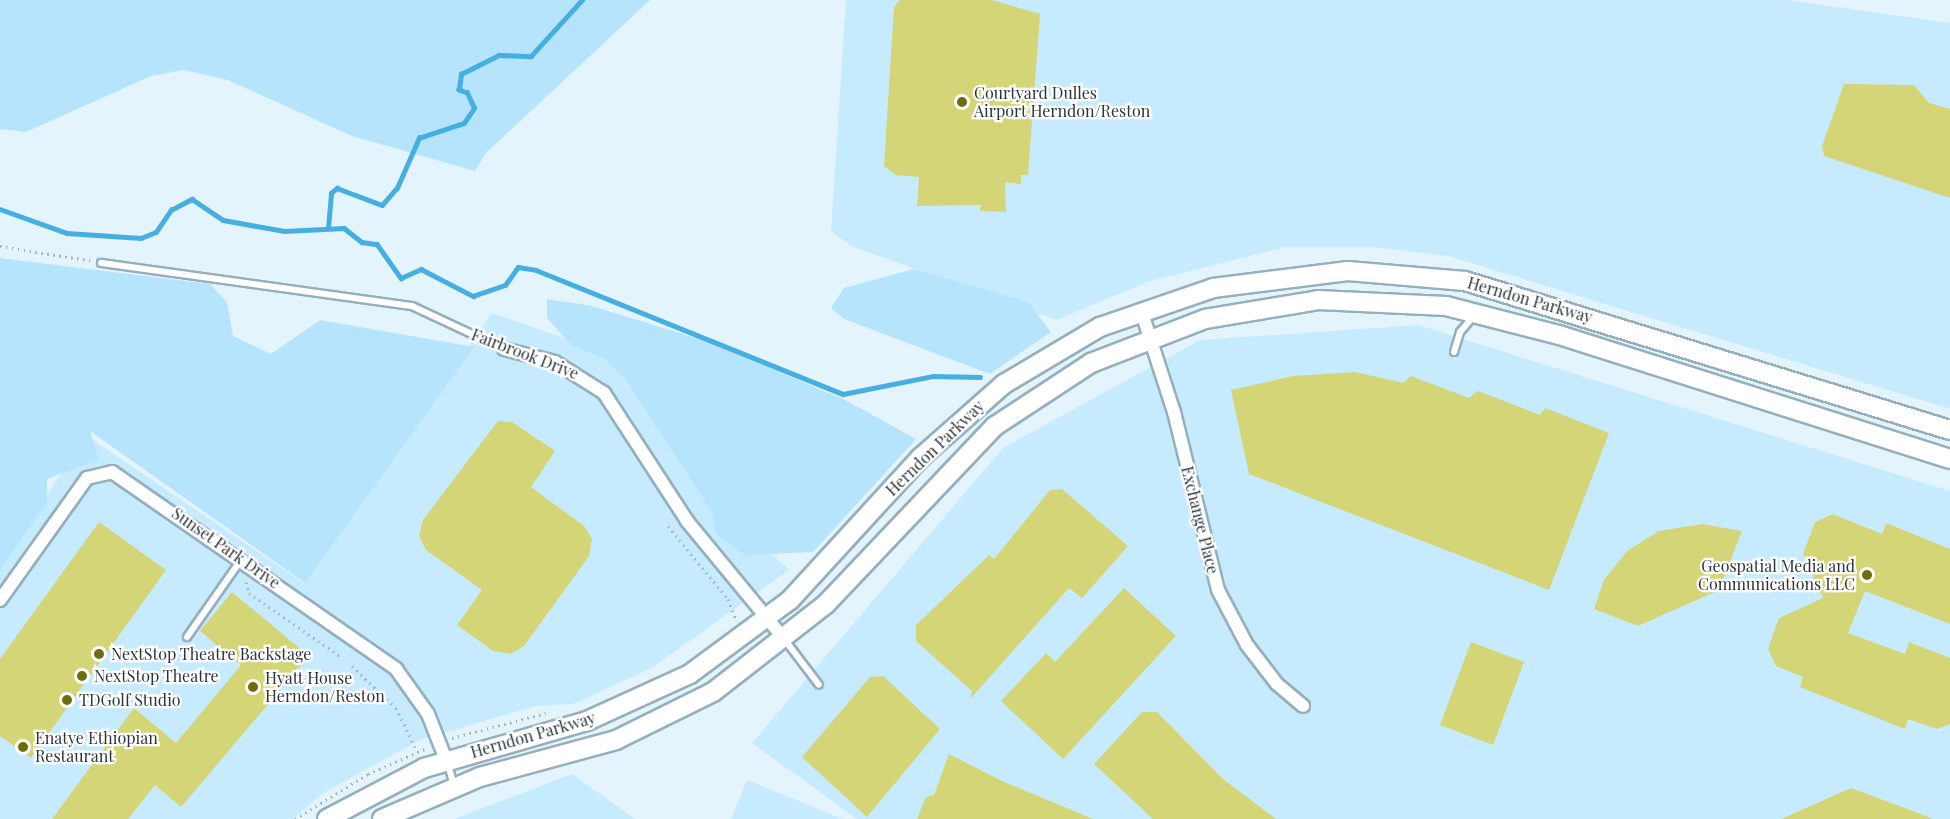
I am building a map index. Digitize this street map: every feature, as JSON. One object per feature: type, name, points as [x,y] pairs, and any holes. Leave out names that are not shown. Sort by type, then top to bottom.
[{"type":"main road","name":"Herndon Parkway","points":[[327,819],[446,760],[639,701],[716,658],[768,620],[981,402],[1053,352],[1141,310],[1266,278],[1348,271],[1412,274],[1512,292],[1950,430]]},
{"type":"main road","name":"Herndon Parkway","points":[[382,819],[454,787],[641,730],[713,692],[785,640],[995,426],[1065,377],[1150,336],[1257,307],[1318,300],[1396,301],[1479,314],[1691,377],[1950,459]]},
{"type":"main road","points":[[1691,377],[1701,351]]},
{"type":"street","name":"Exchange Place","points":[[1141,310],[1218,590],[1247,645],[1277,684],[1304,706]]},
{"type":"street","name":"Fairbrook Drive","points":[[504,349],[569,369],[604,393],[687,521],[785,640]]},
{"type":"street","name":"Sunset Park Drive","points":[[0,600],[79,488],[96,473],[112,472],[242,559],[396,669],[428,714],[446,760]]},
{"type":"lane","name":"Fairbrook Drive","points":[[100,263],[412,306],[504,349]]},
{"type":"lane","points":[[1454,352],[1462,327],[1479,314]]},
{"type":"lane","points":[[187,637],[242,559]]},
{"type":"lane","points":[[785,640],[819,685]]},
{"type":"lane","points":[[446,760],[454,787]]},
{"type":"path","points":[[0,246],[100,263]]},
{"type":"path","points":[[668,526],[728,599],[737,626]]},
{"type":"path","points":[[245,578],[249,593],[340,656]]},
{"type":"path","points":[[295,819],[340,789],[417,751],[396,708],[352,666]]},
{"type":"path","points":[[457,736],[546,713]]},
{"type":"shaded area","points":[[0,0],[650,0],[486,153],[475,171],[352,136],[228,80],[184,70],[151,76],[26,132],[0,129]]},
{"type":"shaded area","points":[[846,0],[1787,0],[1950,23],[1950,409],[1448,256],[1374,247],[1285,247],[1147,282],[1057,320],[851,246],[831,231]]},
{"type":"shaded area","points":[[0,258],[210,284],[227,302],[233,336],[271,354],[320,320],[474,347],[305,583],[90,431],[99,460],[47,479],[47,502],[0,570]]},
{"type":"shaded area","points":[[914,269],[1028,302],[1051,332],[990,374],[844,319],[831,308],[844,288]]},
{"type":"shaded area","points":[[547,299],[592,306],[706,341],[845,400],[916,439],[813,552],[744,555],[716,533],[712,512],[624,377],[603,358],[571,345],[547,318]]},
{"type":"shaded area","points":[[492,313],[629,361],[721,504],[789,570],[653,667],[574,704],[535,706],[420,740],[323,793],[293,819],[0,819],[0,564],[87,436],[304,583]]},
{"type":"shaded area","points":[[1418,325],[1950,491],[1950,819],[857,819],[752,743],[1003,448],[1200,340]]},
{"type":"shaded area","points":[[572,774],[635,819],[454,819]]},
{"type":"shaded area","points":[[747,780],[843,819],[731,819]]},
{"type":"building","name":"Courtyard Dulles Airport Herndon/Reston","points":[[900,0],[992,0],[1040,14],[1028,175],[1021,175],[1021,184],[1005,182],[1006,212],[980,211],[981,205],[917,206],[919,177],[896,175],[884,166],[894,7]]},
{"type":"building","points":[[1844,84],[1914,85],[1929,103],[1950,109],[1950,198],[1824,156],[1822,146]]},
{"type":"building","points":[[1355,372],[1403,383],[1411,376],[1469,398],[1478,391],[1540,415],[1545,408],[1609,433],[1549,590],[1249,474],[1231,390],[1293,376]]},
{"type":"building","points":[[498,421],[512,422],[555,451],[531,487],[584,526],[592,539],[589,556],[524,646],[511,654],[493,651],[457,625],[482,590],[426,550],[419,536],[423,520]]},
{"type":"building","points":[[1062,489],[1128,546],[1082,598],[1069,588],[970,699],[972,691],[916,641],[916,625],[989,555],[994,559],[1050,490]]},
{"type":"building","points":[[1833,514],[1882,534],[1886,523],[1950,549],[1950,624],[1865,591],[1848,633],[1905,654],[1909,642],[1950,658],[1950,724],[1937,729],[1908,719],[1905,729],[1800,687],[1803,677],[1776,666],[1768,649],[1779,618],[1823,598],[1803,554],[1815,522]]},
{"type":"building","points":[[99,522],[166,570],[31,758],[0,736],[0,659]]},
{"type":"building","points":[[1702,524],[1742,531],[1719,590],[1638,626],[1594,609],[1604,580],[1627,551],[1659,531]]},
{"type":"building","points":[[1124,588],[1176,636],[1063,759],[1001,701],[1046,653],[1055,662]]},
{"type":"building","name":"Hyatt House Herndon/Reston","points":[[232,592],[309,656],[181,807],[155,785],[128,819],[52,819],[134,708],[176,743],[241,665],[200,631]]},
{"type":"building","points":[[1471,642],[1524,662],[1493,745],[1440,725]]},
{"type":"building","points":[[883,676],[940,729],[867,817],[802,757],[870,677]]},
{"type":"building","points":[[1142,712],[1157,712],[1223,779],[1276,819],[1153,819],[1094,764]]},
{"type":"building","points":[[949,754],[1002,781],[1093,819],[917,819],[926,797],[934,795]]},
{"type":"building","points":[[1851,788],[1931,818],[1781,819]]},
{"type":"waterway","points":[[328,228],[331,193],[337,188],[382,205],[397,188],[419,138],[464,123],[474,108],[467,93],[459,90],[461,74],[499,55],[531,56],[582,0]]},
{"type":"waterway","points":[[0,209],[67,233],[141,238],[156,232],[171,210],[192,199],[223,220],[284,231],[344,228],[362,242],[377,244],[401,278],[421,269],[473,296],[505,285],[518,267],[536,270],[843,394],[933,376],[980,377]]},
{"type":"place","name":"Courtyard Dulles Airport Herndon/Reston","points":[[962,102]]},
{"type":"place","name":"Geospatial Media and Communications LLC","points":[[1867,575]]},
{"type":"place","name":"NextStop Theatre Backstage","points":[[99,654]]},
{"type":"place","name":"NextStop Theatre","points":[[82,676]]},
{"type":"place","name":"Hyatt House Herndon/Reston","points":[[253,687]]},
{"type":"place","name":"TDGolf Studio","points":[[67,700]]},
{"type":"place","name":"Enatye Ethiopian Restaurant","points":[[23,747]]}]
